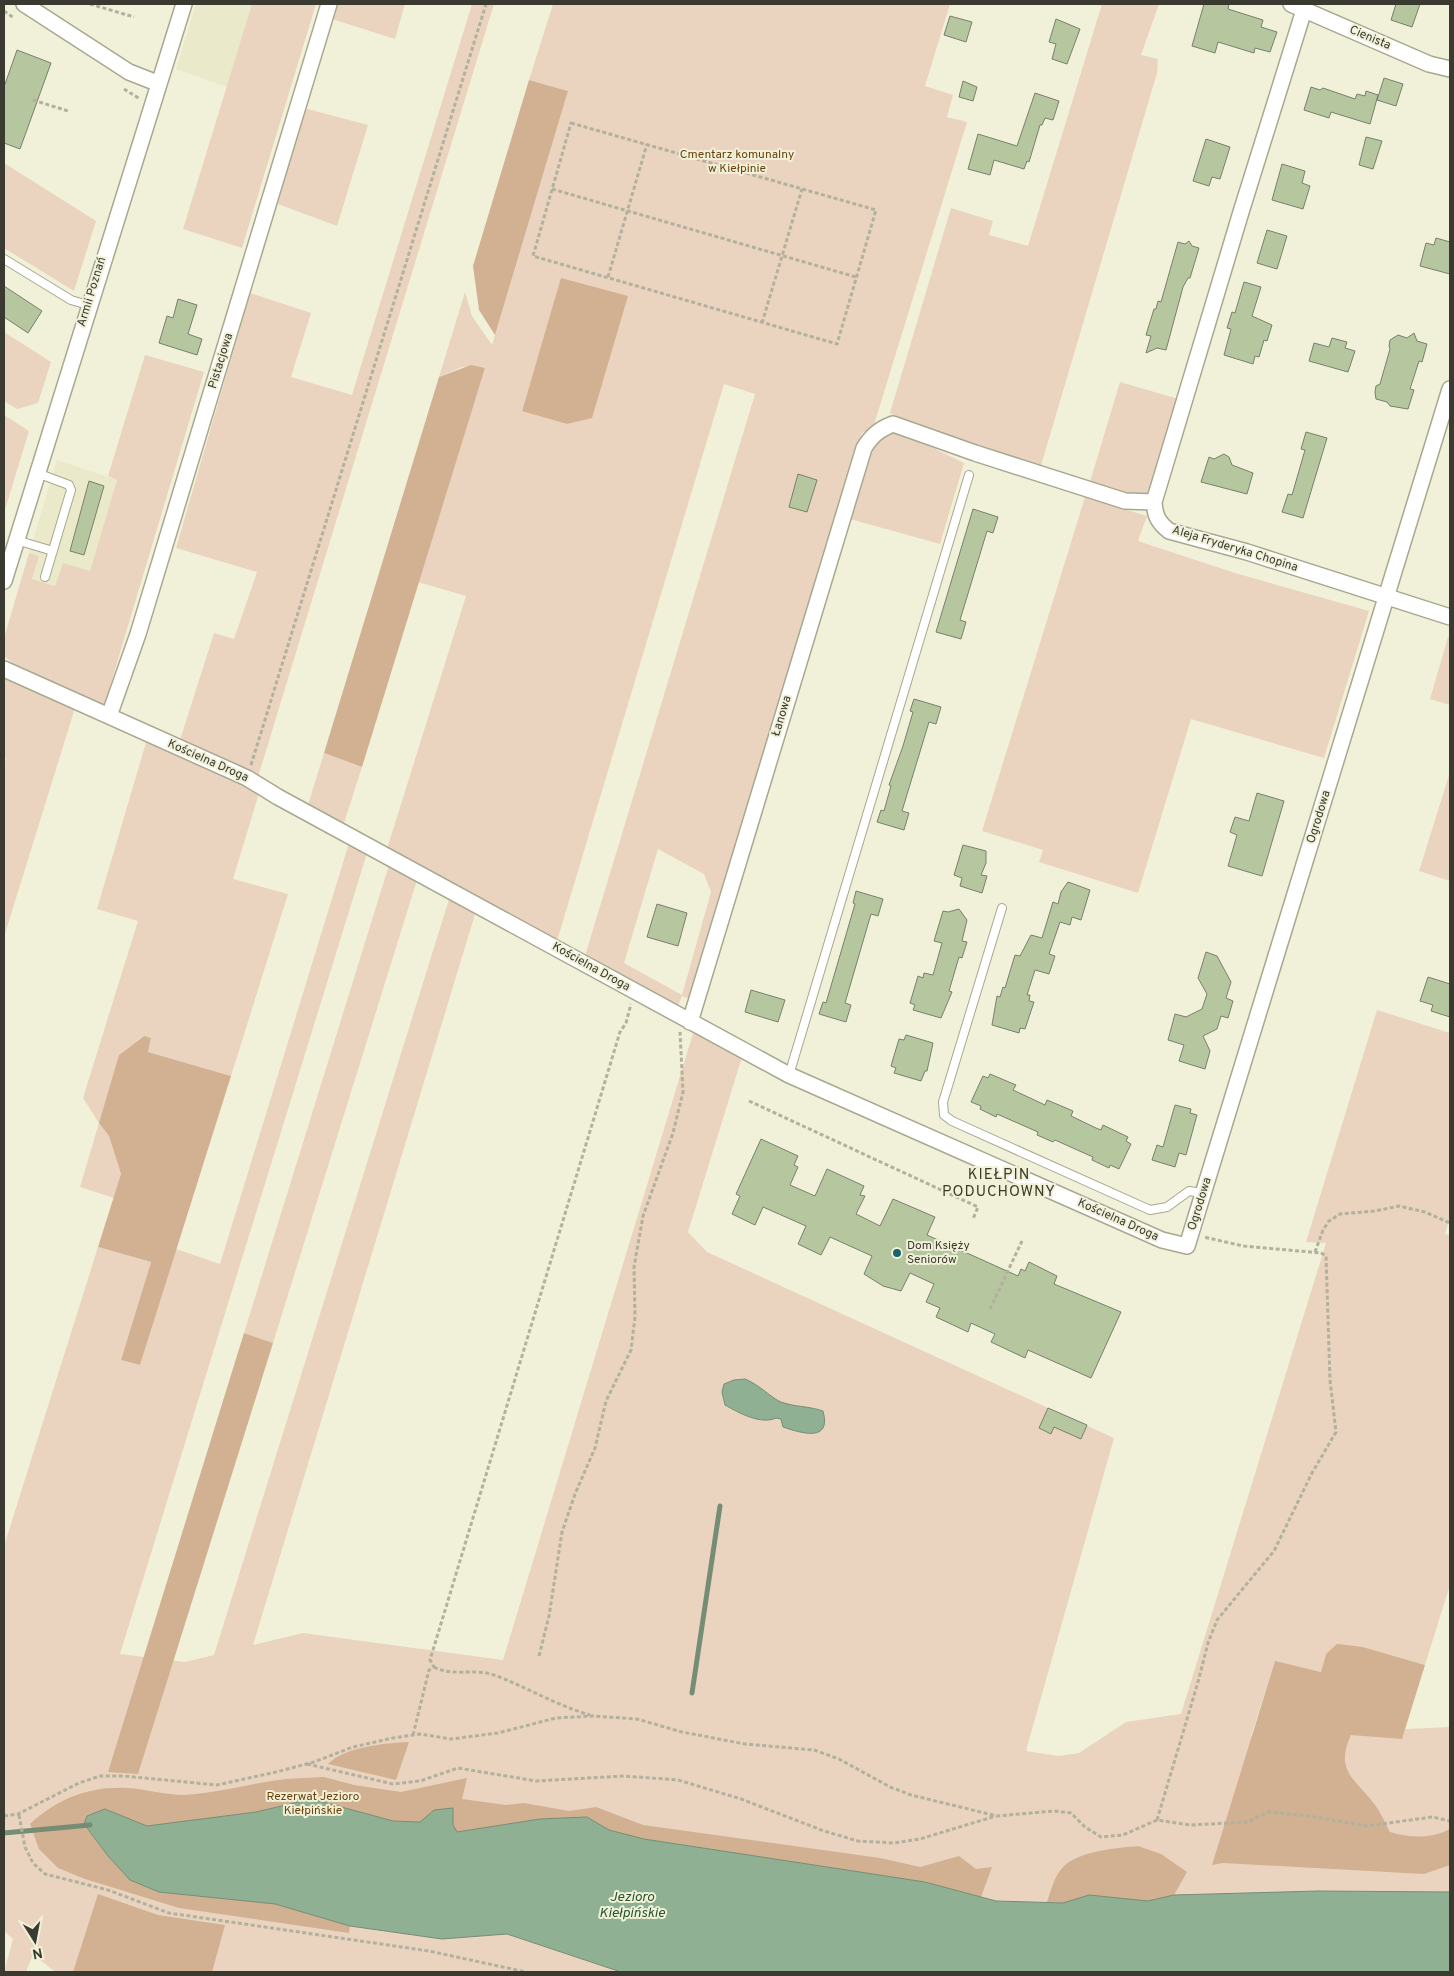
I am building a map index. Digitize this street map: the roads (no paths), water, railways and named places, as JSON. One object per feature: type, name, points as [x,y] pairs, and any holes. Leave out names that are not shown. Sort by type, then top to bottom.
[{"type":"street","points":[[24,4],[129,72],[157,83]]},
{"type":"street","name":"Armii Poznań","points":[[4,581],[157,83],[184,4]]},
{"type":"street","name":"Pistacjowa","points":[[109,716],[138,634],[330,4]]},
{"type":"street","points":[[1154,502],[1241,212],[1297,7]]},
{"type":"street","name":"Cienista","points":[[1297,7],[1429,64],[1450,69]]},
{"type":"street","name":"Ogrodowa","points":[[1189,1239],[1450,389]]},
{"type":"street","name":"Łanowa","points":[[685,1019],[864,448],[879,430],[893,424],[975,453],[1125,501],[1154,502]]},
{"type":"street","name":"Aleja Fryderyka Chopina","points":[[1154,502],[1155,514],[1160,523],[1169,531],[1247,552],[1450,617]]},
{"type":"street","name":"Kościelna Droga","points":[[4,669],[247,778],[278,798],[462,895],[789,1075],[1162,1240],[1189,1239]]},
{"type":"lane","points":[[4,259],[71,300],[88,305]]},
{"type":"lane","points":[[37,473],[65,482],[71,490],[45,577]]},
{"type":"lane","points":[[789,1075],[969,474]]},
{"type":"lane","points":[[16,540],[53,551]]},
{"type":"lane","points":[[1002,908],[943,1102],[944,1115],[952,1121],[1150,1210],[1167,1207],[1187,1192],[1203,1193]]},
{"type":"water","points":[[745,1379],[781,1402],[823,1411],[825,1421],[823,1428],[819,1432],[813,1433],[798,1432],[783,1427],[781,1419],[757,1419],[725,1405],[722,1392],[724,1384],[734,1380]]},
{"type":"water","name":"Jezioro Kiełpińskie","points":[[312,1799],[393,1821],[420,1822],[434,1810],[453,1808],[453,1825],[457,1832],[540,1819],[587,1817],[609,1830],[644,1839],[925,1882],[996,1901],[1063,1903],[1089,1895],[1148,1901],[1174,1895],[1318,1891],[1450,1892],[1450,1972],[621,1972],[507,1934],[442,1939],[350,1926],[275,1904],[159,1892],[130,1880],[108,1856],[84,1824],[87,1816],[105,1809],[147,1826],[256,1812]]},
{"type":"waterway","points":[[692,1693],[720,1506]]},
{"type":"waterway","points":[[4,1833],[90,1825]]},
{"type":"place","name":"Dom Księży Seniorów","points":[[897,1253]]},
{"type":"district","name":"KIEŁPIN PODUCHOWNY","points":[[999,1184]]},
{"type":"park label","name":"Cmentarz komunalny w Kiełpinie","points":[[737,162]]},
{"type":"park label","name":"Rezerwat Jezioro Kiełpińskie","points":[[313,1804]]}]
